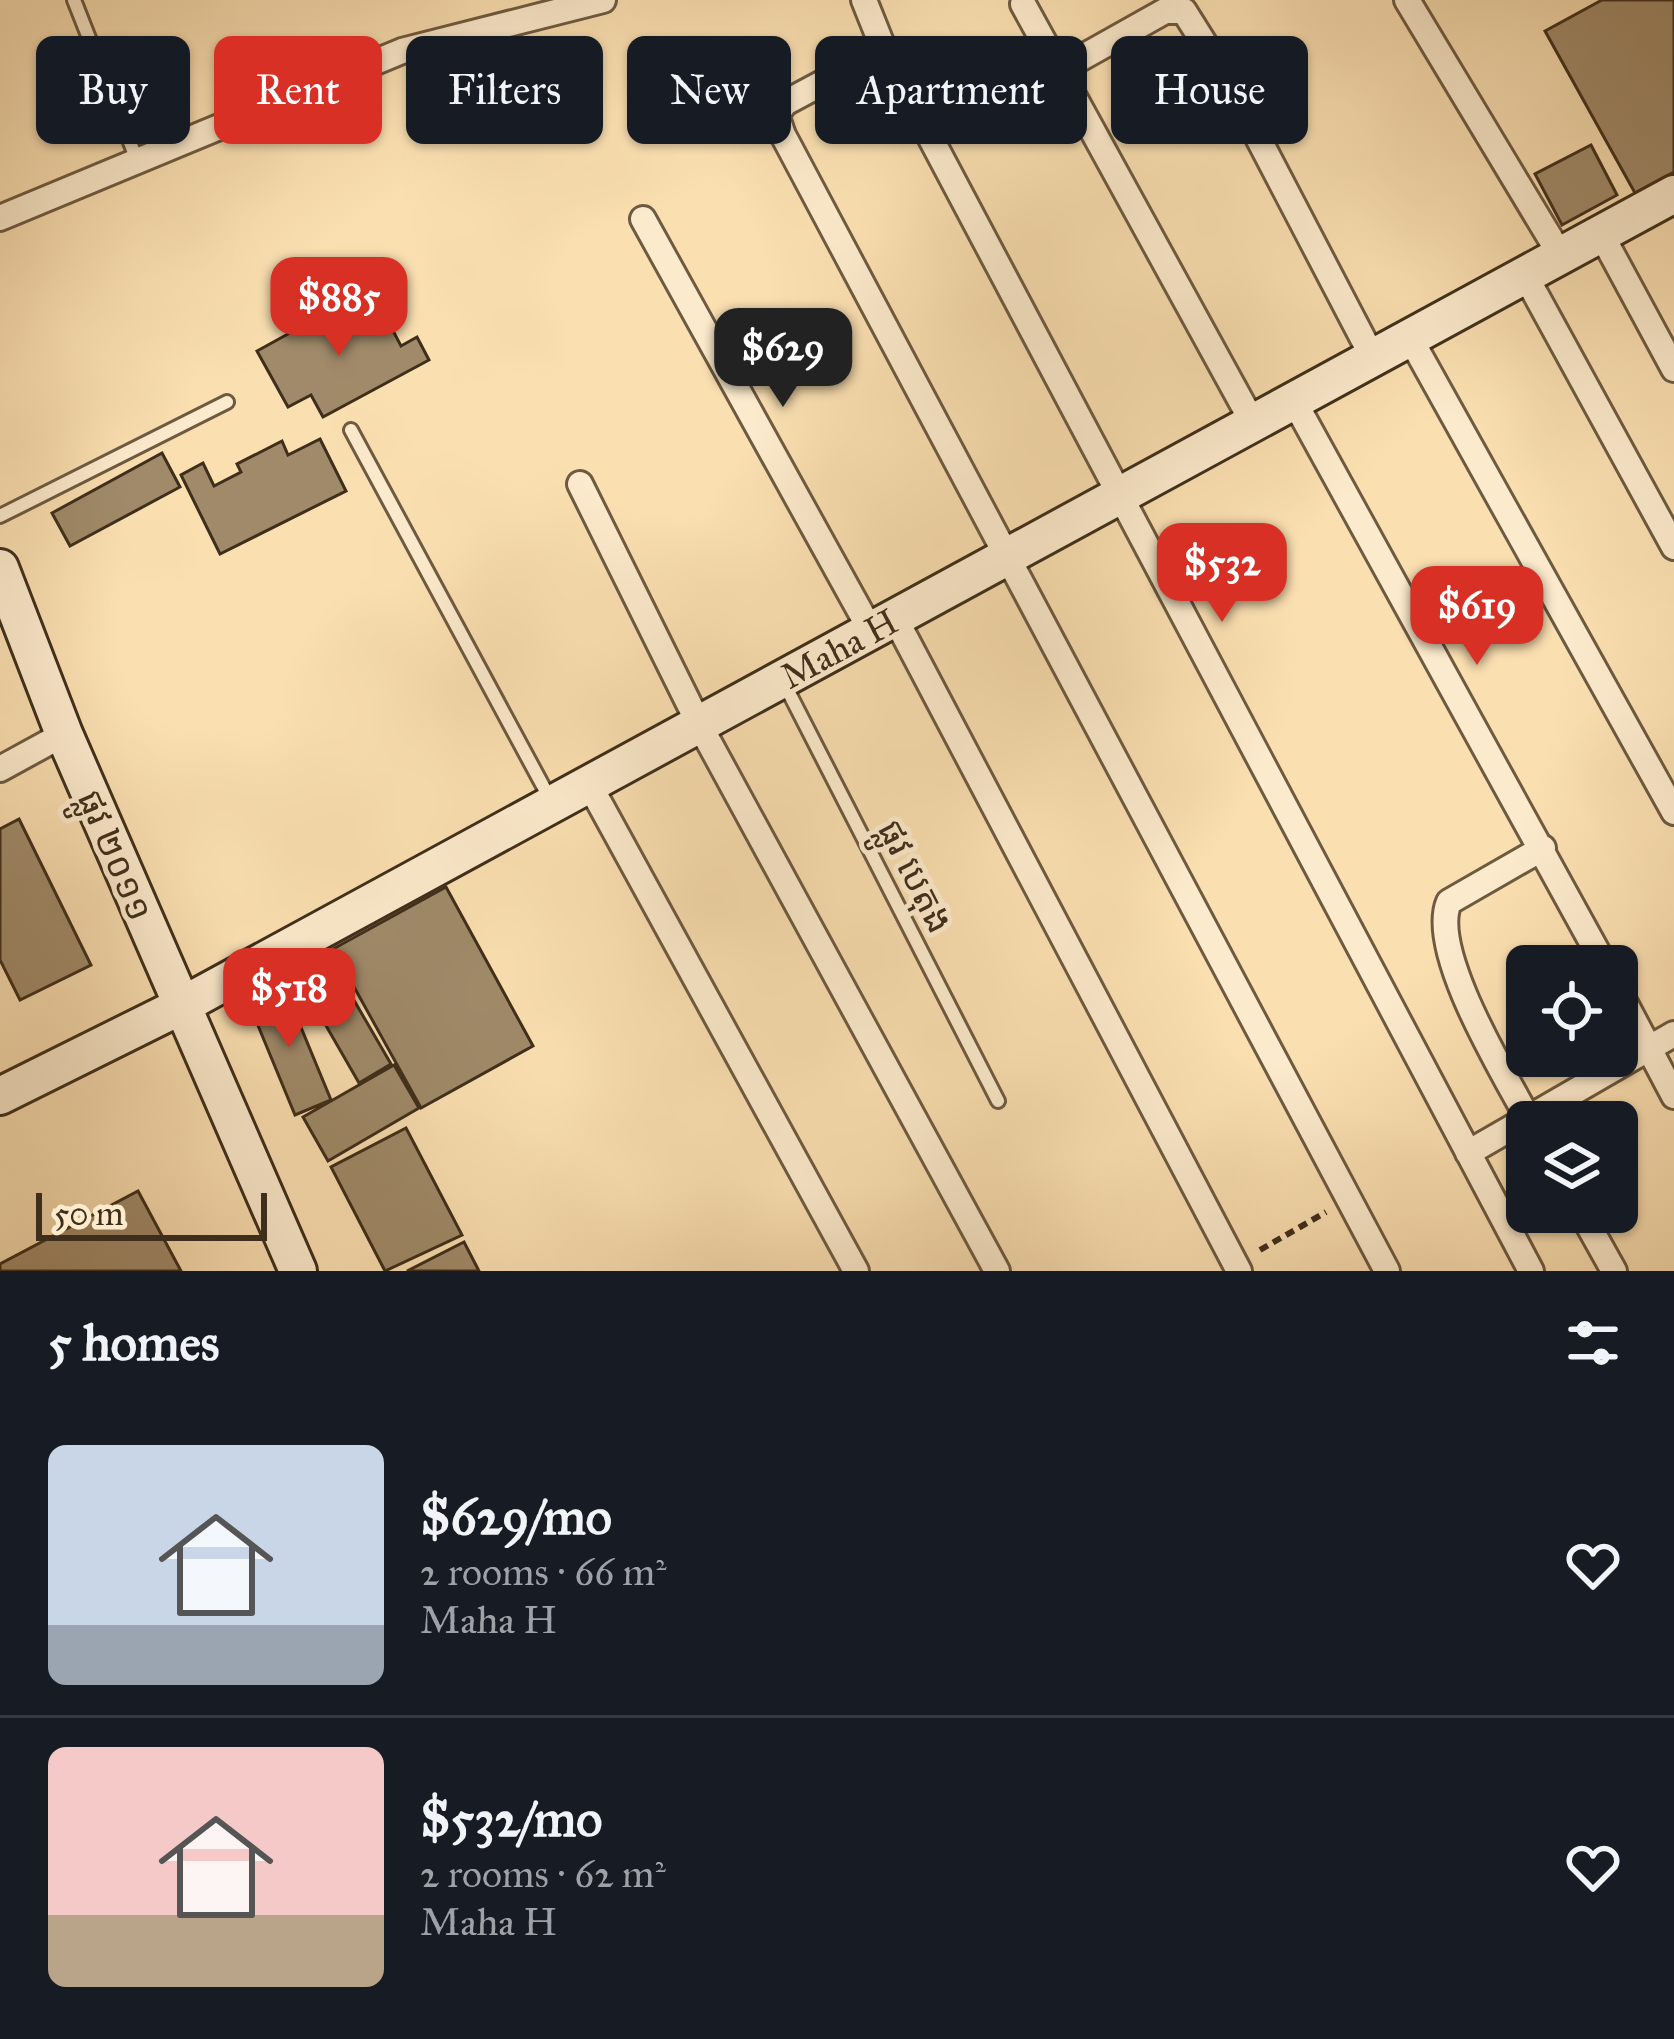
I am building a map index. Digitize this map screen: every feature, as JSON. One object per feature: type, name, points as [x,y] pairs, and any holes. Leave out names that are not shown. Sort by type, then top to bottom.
[{"type":"street","points":[[0,218],[402,51],[603,0]]},
{"type":"street","points":[[864,0],[878,36]]},
{"type":"street","points":[[1407,0],[1561,256]]},
{"type":"street","points":[[1023,4],[1040,36]]},
{"type":"street","points":[[1087,55],[1165,11],[1185,6],[1373,358]]},
{"type":"street","points":[[815,88],[785,104],[776,115],[1387,1271]]},
{"type":"street","points":[[1087,123],[1253,423]]},
{"type":"street","points":[[934,144],[1532,1271]]},
{"type":"street","name":"Maha H","points":[[0,1096],[181,1006],[1674,194]]},
{"type":"street","points":[[643,219],[883,624],[1238,1268]]},
{"type":"street","points":[[1601,234],[1674,369]]},
{"type":"street","points":[[1525,275],[1674,547]]},
{"type":"street","points":[[1410,338],[1674,812]]},
{"type":"street","points":[[1294,401],[1594,945]]},
{"type":"street","points":[[580,484],[699,724],[997,1271]]},
{"type":"street","name":"ផ្លូវ ២០១១","points":[[0,568],[64,734],[298,1271]]},
{"type":"street","points":[[0,769],[64,734]]},
{"type":"street","points":[[589,784],[856,1271]]},
{"type":"street","points":[[1520,1101],[1457,975],[1443,915],[1448,902],[1543,848]]},
{"type":"street","points":[[1638,1027],[1674,1096]]},
{"type":"street","points":[[1561,1101],[1674,1034]]},
{"type":"street","points":[[1468,1153],[1506,1132]]},
{"type":"street","points":[[1593,1233],[1614,1271]]},
{"type":"lane","points":[[74,0],[137,161]]},
{"type":"lane","points":[[0,516],[227,403]]},
{"type":"lane","points":[[351,430],[553,804]]},
{"type":"lane","name":"ផ្លូវ បេតុង","points":[[782,679],[998,1101]]},
{"type":"path","points":[[1238,1268],[1348,1199]]},
{"type":"building","points":[[1602,0],[1674,0],[1674,172],[1635,193],[1545,31]]},
{"type":"building","points":[[1591,145],[1617,195],[1562,225],[1535,174]]},
{"type":"building","points":[[380,306],[401,346],[417,337],[429,360],[323,417],[311,395],[288,407],[257,351],[337,307],[346,324]]},
{"type":"building","points":[[320,439],[346,491],[220,554],[181,475],[203,463],[214,486],[241,472],[237,464],[282,441],[288,455]]},
{"type":"building","points":[[162,453],[180,487],[70,546],[52,513]]},
{"type":"building","points":[[19,819],[91,965],[20,1000],[0,960],[0,829]]},
{"type":"building","points":[[446,887],[533,1046],[421,1108],[333,949]]},
{"type":"building","points":[[330,959],[391,1064],[359,1083],[298,977]]},
{"type":"building","points":[[283,984],[331,1100],[295,1115],[247,999]]},
{"type":"building","points":[[394,1065],[419,1108],[328,1161],[303,1117]]},
{"type":"building","points":[[406,1128],[462,1235],[385,1271],[331,1167]]},
{"type":"building","points":[[138,1191],[181,1271],[0,1271],[0,1264]]},
{"type":"building","points":[[464,1242],[479,1271],[407,1271]]}]
